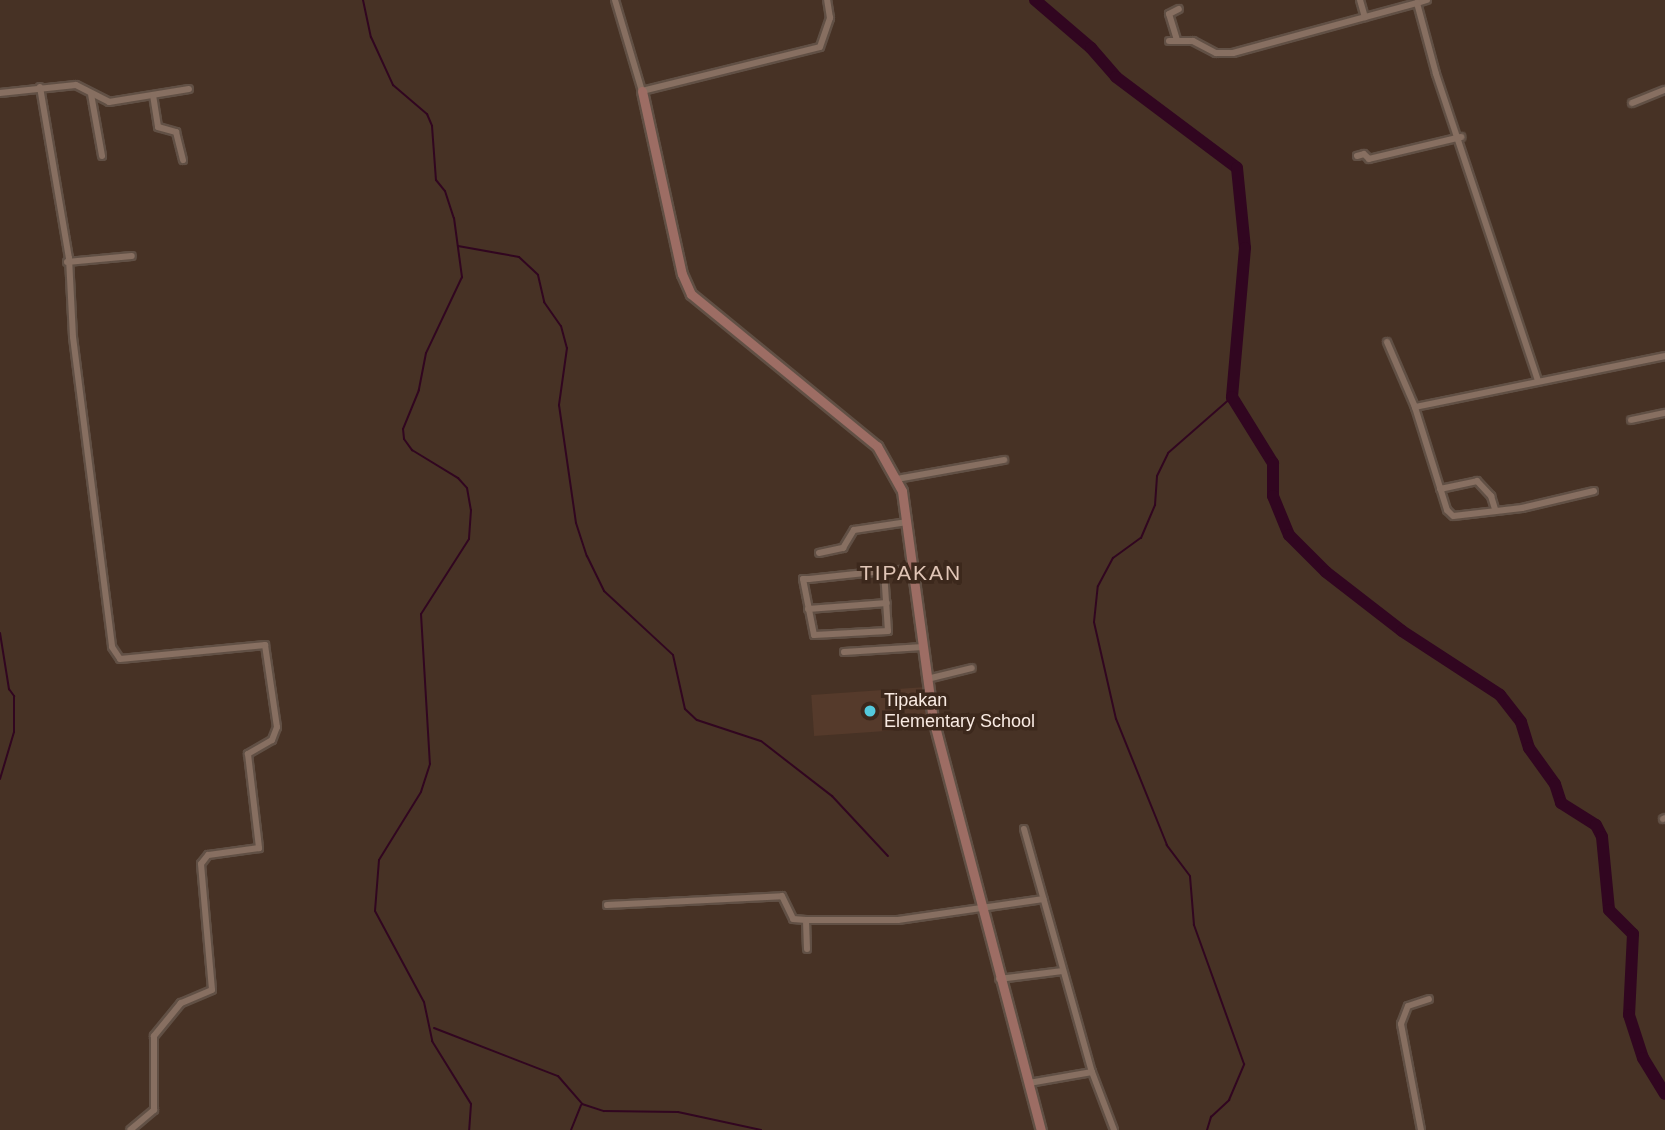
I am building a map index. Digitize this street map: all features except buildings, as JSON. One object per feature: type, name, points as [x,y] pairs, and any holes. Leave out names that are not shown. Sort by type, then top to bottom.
[{"type":"street","points":[[615,0],[642,91],[682,274],[691,294],[877,446],[897,480],[907,522],[927,680],[979,906],[1041,1130]]},
{"type":"street","points":[[642,91],[820,47],[830,18],[827,0]]},
{"type":"street","points":[[1360,0],[1365,16]]},
{"type":"street","points":[[1169,41],[1177,40],[1233,53],[1427,0]]},
{"type":"street","points":[[1417,3],[1436,74],[1461,137],[1538,380]]},
{"type":"street","points":[[1177,40],[1169,14],[1179,9]]},
{"type":"street","points":[[0,93],[76,85],[109,102],[189,89]]},
{"type":"street","points":[[40,87],[67,262],[115,654],[120,659],[161,657],[265,645],[277,727],[272,740],[248,754],[259,848],[208,855],[201,864],[212,989],[181,1003],[154,1036],[154,1110],[130,1130]]},
{"type":"street","points":[[1632,103],[1665,90]]},
{"type":"street","points":[[91,94],[102,156]]},
{"type":"street","points":[[153,95],[158,127],[176,132],[183,160]]},
{"type":"street","points":[[1357,156],[1364,154],[1369,159],[1461,137]]},
{"type":"street","points":[[67,262],[132,256]]},
{"type":"street","points":[[1387,342],[1415,408],[1440,489],[1453,516],[1594,491]]},
{"type":"street","points":[[1415,408],[1538,380],[1665,356]]},
{"type":"street","points":[[1631,420],[1665,412]]},
{"type":"street","points":[[897,480],[1004,460]]},
{"type":"street","points":[[1440,489],[1477,481],[1491,496],[1495,509]]},
{"type":"street","points":[[820,553],[843,548],[854,530],[907,522]]},
{"type":"street","points":[[884,571],[887,603],[885,633],[819,637],[811,632],[803,579],[884,571],[912,569]]},
{"type":"street","points":[[808,609],[887,603]]},
{"type":"street","points":[[844,652],[923,647]]},
{"type":"street","points":[[927,680],[972,668]]},
{"type":"street","points":[[1024,829],[1092,1072],[1114,1130]]},
{"type":"street","points":[[607,905],[782,896],[793,919],[898,920],[979,906],[1043,899]]},
{"type":"street","points":[[806,920],[807,949]]},
{"type":"street","points":[[999,979],[1063,971]]},
{"type":"street","points":[[1421,1130],[1401,1024],[1408,1006],[1429,999]]},
{"type":"street","points":[[1029,1083],[1092,1072]]},
{"type":"shaded area","name":"Tipakan Elementary School","points":[[926,687],[929,728],[814,736],[811,695]]},
{"type":"waterway","points":[[363,0],[371,37],[393,85],[427,114],[432,126],[436,180],[445,191],[454,218],[462,277],[426,353],[419,390],[403,429],[404,439],[412,450],[458,478],[467,488],[471,510],[469,539],[421,614],[430,764],[421,792],[379,860],[375,911],[424,1002],[432,1041],[471,1104],[469,1130]]},
{"type":"waterway","points":[[1035,0],[1091,48],[1116,77],[1237,168],[1245,248],[1232,397],[1273,463],[1273,496],[1289,535],[1326,572],[1402,631],[1500,695],[1521,722],[1529,748],[1555,784],[1561,803],[1596,825],[1602,837],[1609,910],[1633,934],[1629,1015],[1643,1058],[1665,1094]]},
{"type":"waterway","points":[[458,246],[519,257],[538,275],[544,302],[561,326],[567,348],[559,405],[576,523],[587,556],[604,591],[673,655],[685,709],[697,720],[761,741],[832,796],[888,856]]},
{"type":"waterway","points":[[1207,1130],[1211,1117],[1229,1100],[1244,1064],[1194,925],[1190,876],[1167,845],[1116,719],[1094,622],[1098,586],[1113,558],[1141,538],[1155,505],[1157,476],[1168,453],[1232,397]]},
{"type":"waterway","points":[[0,633],[9,689],[14,696],[14,732],[0,779]]},
{"type":"waterway","points":[[434,1028],[558,1076],[582,1104],[604,1111],[678,1112],[761,1130]]},
{"type":"waterway","points":[[571,1130],[581,1105]]},
{"type":"place","name":"Tipakan Elementary School","points":[[870,711]]},
{"type":"district","name":"TIPAKAN","points":[[911,573]]}]
